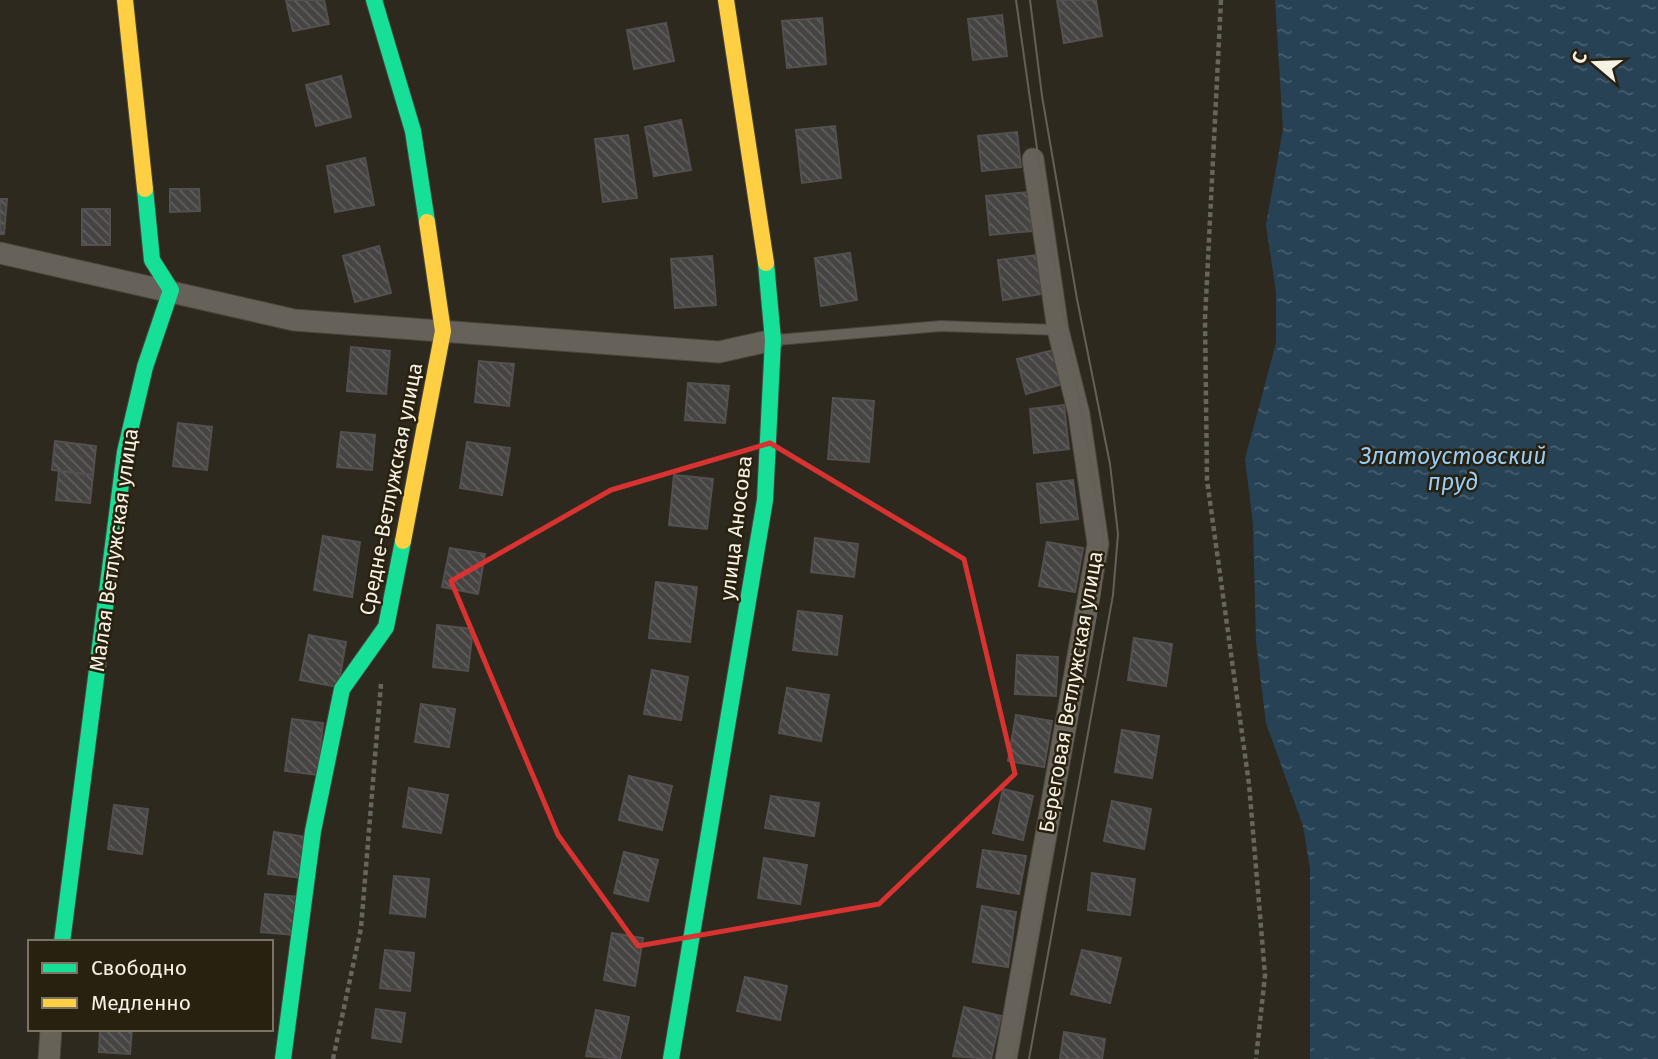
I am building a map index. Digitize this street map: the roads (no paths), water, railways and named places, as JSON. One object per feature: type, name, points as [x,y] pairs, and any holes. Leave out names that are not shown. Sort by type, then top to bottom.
[{"type":"street","points":[[125,0],[152,260],[171,290]]},
{"type":"street","name":"Средне-Ветлужская улица","points":[[283,1059],[313,831],[342,689],[386,627],[443,331],[413,131],[374,0]]},
{"type":"street","name":"улица Аносова","points":[[671,1059],[765,500],[773,340],[763,231],[726,0]]},
{"type":"street","name":"Береговая Ветлужская улица","points":[[1006,1059],[1098,544],[1079,414],[1058,330],[1033,159]]},
{"type":"street","points":[[0,253],[294,320],[719,352],[773,340]]},
{"type":"street","name":"Малая Ветлужская улица","points":[[62,940],[125,452],[145,367],[171,290]]},
{"type":"street","points":[[49,1059],[51,1031]]},
{"type":"lane","points":[[773,340],[941,326],[1058,330]]},
{"type":"water","name":"Златоустовский пруд","points":[[1275,0],[1658,0],[1658,1059],[1310,1059],[1310,868],[1303,826],[1266,723],[1256,642],[1253,524],[1245,459],[1276,343],[1276,292],[1266,225],[1283,129]]},
{"type":"tram line","points":[[1014,1059],[1100,593],[1104,536],[1049,233],[1016,0]]},
{"type":"tram line","points":[[1029,1059],[1113,595],[1118,534],[1110,464],[1077,299],[1042,96],[1030,0]]}]
